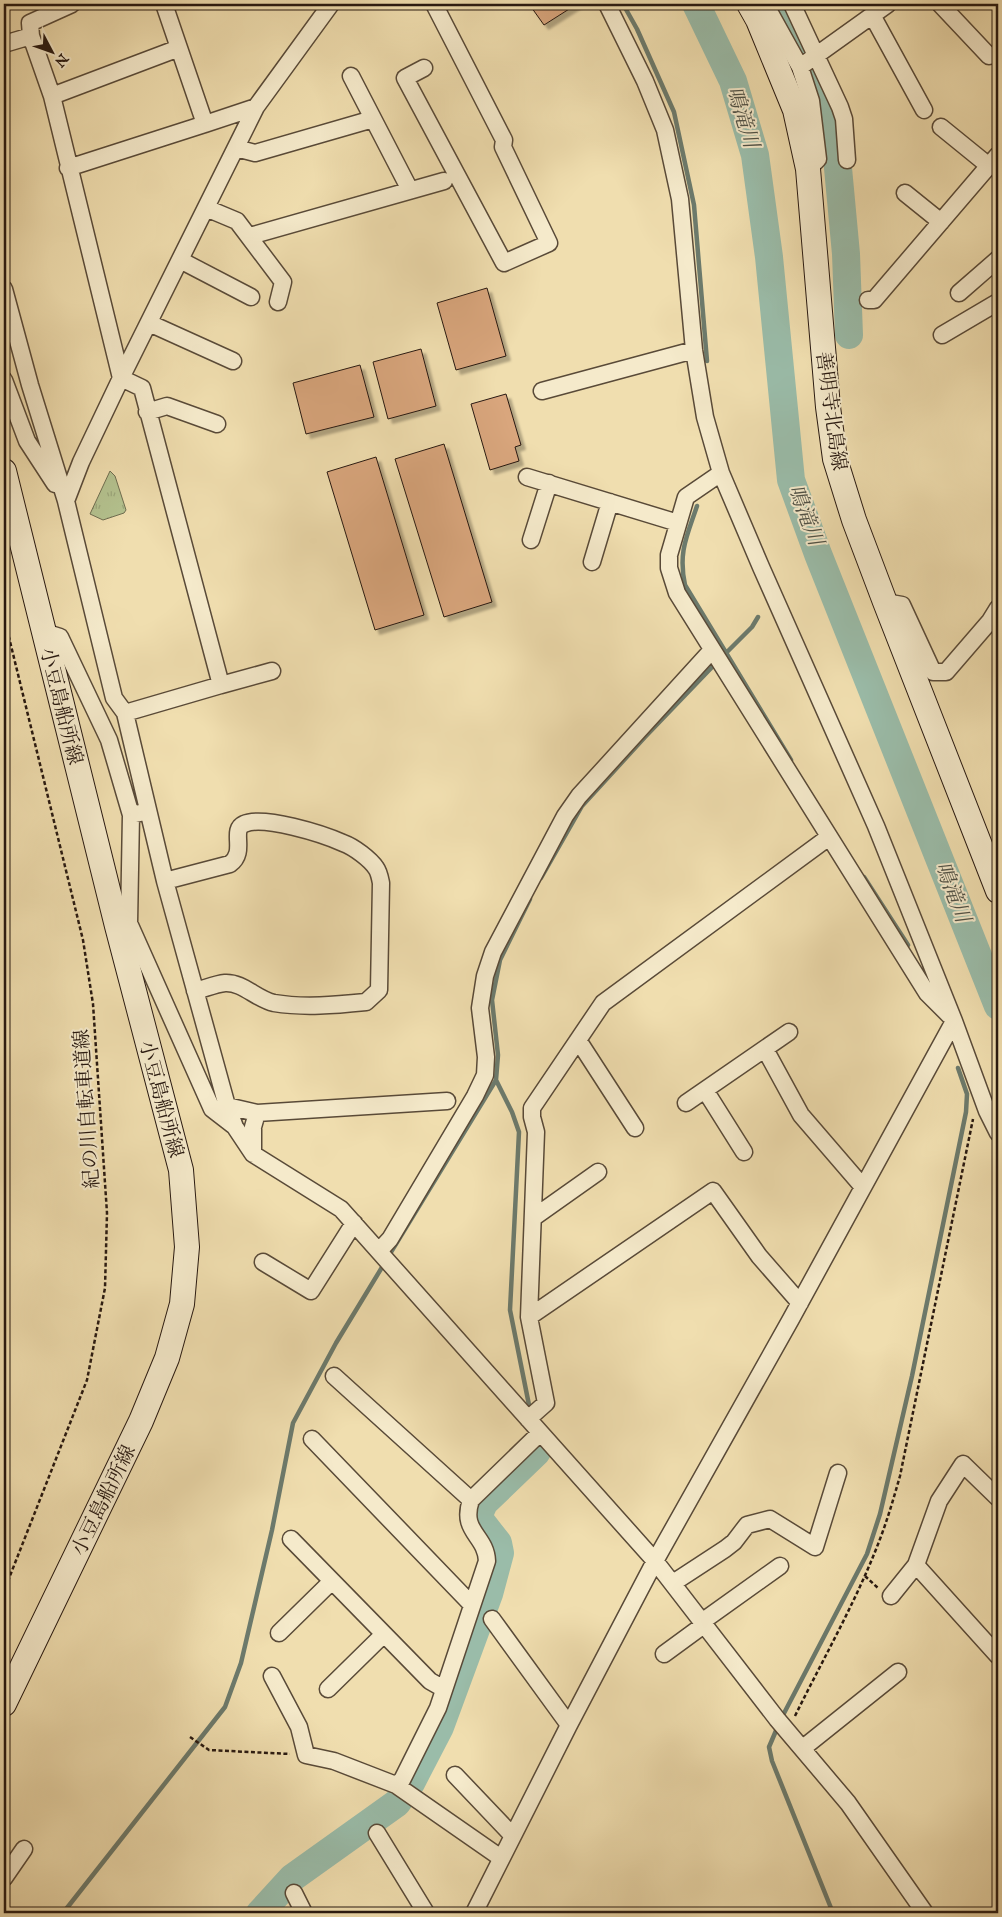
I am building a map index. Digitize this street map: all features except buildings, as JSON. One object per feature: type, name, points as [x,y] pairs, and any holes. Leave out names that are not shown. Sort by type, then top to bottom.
[{"type":"main road","name":"善明寺北島線","points":[[749,4],[758,20],[795,110],[808,169],[828,407],[835,459],[854,520],[998,891]]},
{"type":"main road","name":"小豆島船所線","points":[[4,471],[44,632],[123,924],[181,1170],[187,1247],[182,1304],[167,1358],[141,1421],[4,1704]]},
{"type":"street","points":[[72,4],[30,23],[31,36],[52,96],[68,168],[121,378]]},
{"type":"street","points":[[164,4],[205,124]]},
{"type":"street","points":[[66,501],[121,378],[256,106],[331,4]]},
{"type":"street","points":[[424,68],[405,78],[504,263],[549,243],[504,147],[504,140],[440,12],[434,4]]},
{"type":"street","points":[[607,4],[665,130],[680,199],[694,350],[706,417],[722,473],[761,567],[876,826],[998,1133]]},
{"type":"street","points":[[765,4],[800,67],[811,101],[818,159],[808,169]]},
{"type":"street","points":[[792,4],[840,107],[844,119],[847,160]]},
{"type":"street","points":[[800,67],[888,4]]},
{"type":"street","points":[[940,4],[989,56]]},
{"type":"street","points":[[872,15],[924,110]]},
{"type":"street","points":[[4,44],[31,36]]},
{"type":"street","points":[[52,96],[179,48]]},
{"type":"street","points":[[351,76],[410,190]]},
{"type":"street","points":[[68,168],[256,106]]},
{"type":"street","points":[[236,148],[255,153],[373,120]]},
{"type":"street","points":[[868,300],[874,300],[994,161],[941,127]]},
{"type":"street","points":[[250,236],[444,181]]},
{"type":"street","points":[[905,193],[941,222]]},
{"type":"street","points":[[206,208],[237,221],[250,236],[284,282],[278,302]]},
{"type":"street","points":[[959,293],[998,259]]},
{"type":"street","points":[[180,260],[251,297]]},
{"type":"street","points":[[4,289],[30,386],[66,501],[114,698],[125,713],[139,813],[123,924],[212,1109],[235,1127]]},
{"type":"street","points":[[942,335],[998,302]]},
{"type":"street","points":[[149,323],[233,361]]},
{"type":"street","points":[[542,392],[694,350]]},
{"type":"street","points":[[121,378],[142,388],[221,685]]},
{"type":"street","points":[[4,380],[27,441],[66,501]]},
{"type":"street","points":[[147,412],[167,406],[218,424]]},
{"type":"street","points":[[722,473],[686,497],[669,555],[672,580],[677,593],[927,993],[954,1021]]},
{"type":"street","points":[[527,477],[678,523]]},
{"type":"street","points":[[531,540],[549,483]]},
{"type":"street","points":[[592,562],[610,502]]},
{"type":"street","points":[[885,602],[902,605],[933,672],[946,672],[997,614]]},
{"type":"street","points":[[44,632],[60,637],[108,740],[139,813],[165,881],[227,1106],[235,1127],[253,1154],[340,1209],[354,1223],[655,1561],[783,1726],[848,1803],[925,1913]]},
{"type":"street","points":[[381,1253],[475,1096],[485,1075],[486,1058],[480,1008],[485,976],[493,952],[565,816],[580,796],[716,656]]},
{"type":"street","points":[[125,713],[272,670]]},
{"type":"street","points":[[165,881],[230,864],[236,860],[238,855],[240,827],[244,824],[260,821],[278,822],[344,843],[377,869],[381,883],[379,990],[366,1002],[317,1006],[275,1003],[261,999],[237,984],[224,983],[195,991]]},
{"type":"street","points":[[528,1419],[546,1403],[529,1317],[536,1132],[532,1108],[604,1003],[829,837]]},
{"type":"street","points":[[474,1913],[512,1835],[655,1561],[800,1303],[954,1021]]},
{"type":"street","points":[[686,1103],[789,1032]]},
{"type":"street","points":[[578,1040],[635,1128]]},
{"type":"street","points":[[765,1048],[801,1115],[863,1187]]},
{"type":"street","points":[[705,1090],[744,1152]]},
{"type":"street","points":[[227,1106],[257,1113],[447,1101]]},
{"type":"street","points":[[253,1154],[253,1127],[257,1113]]},
{"type":"street","points":[[533,1218],[598,1172]]},
{"type":"street","points":[[529,1317],[713,1191],[759,1256],[800,1303]]},
{"type":"street","points":[[264,1262],[311,1291],[354,1223]]},
{"type":"street","points":[[334,1376],[471,1500]]},
{"type":"street","points":[[403,1790],[402,1780],[429,1726],[444,1689],[487,1561],[485,1549],[471,1528],[468,1518],[471,1500],[540,1433]]},
{"type":"street","points":[[312,1438],[472,1605]]},
{"type":"street","points":[[891,1596],[916,1565],[939,1501],[962,1464],[998,1498]]},
{"type":"street","points":[[673,1583],[725,1549],[734,1542],[747,1526],[770,1519],[815,1547],[838,1473]]},
{"type":"street","points":[[291,1539],[430,1681],[444,1689]]},
{"type":"street","points":[[916,1565],[998,1656]]},
{"type":"street","points":[[664,1654],[780,1566]]},
{"type":"street","points":[[279,1633],[332,1581]]},
{"type":"street","points":[[492,1619],[569,1725]]},
{"type":"street","points":[[328,1688],[384,1634]]},
{"type":"street","points":[[803,1748],[898,1672]]},
{"type":"street","points":[[272,1676],[299,1726],[306,1755],[334,1761],[403,1790],[501,1858]]},
{"type":"street","points":[[455,1775],[512,1835]]},
{"type":"street","points":[[377,1833],[426,1913]]},
{"type":"street","points":[[4,1878],[24,1849]]},
{"type":"street","points":[[294,1893],[304,1913]]},
{"type":"path","name":"紀の川自転車道線","points":[[4,617],[83,940],[93,1004],[107,1213],[105,1288],[86,1380],[4,1591]]},
{"type":"path","points":[[783,1726],[865,1576],[881,1538],[891,1507],[900,1476],[976,1103],[981,1094]]},
{"type":"path","points":[[190,1736],[210,1750],[306,1755]]},
{"type":"green space","points":[[110,471],[115,476],[126,510],[124,513],[103,520],[90,514]]},
{"type":"waterway","points":[[623,4],[637,29],[674,112],[694,205],[707,361]]},
{"type":"waterway","name":"鳴滝川","points":[[696,4],[733,81],[755,155],[769,257],[791,480],[818,554],[998,1006]]},
{"type":"waterway","points":[[780,4],[803,47],[827,100],[834,125],[846,254],[849,335]]},
{"type":"waterway","points":[[697,506],[683,553],[685,585],[791,760]]},
{"type":"waterway","points":[[722,657],[752,627],[758,617]]},
{"type":"waterway","points":[[541,878],[582,806],[716,663]]},
{"type":"waterway","points":[[864,877],[908,945]]},
{"type":"waterway","points":[[388,1257],[496,1080],[498,1055],[492,1000],[500,960],[530,899]]},
{"type":"waterway","points":[[781,1719],[867,1554],[880,1514],[912,1376],[966,1112],[967,1094],[958,1068]]},
{"type":"waterway","points":[[496,1080],[512,1112],[519,1132],[510,1310],[529,1405]]},
{"type":"waterway","points":[[63,1913],[225,1707],[241,1663],[272,1530],[293,1423],[336,1343],[384,1264]]},
{"type":"waterway","points":[[260,1913],[292,1878],[397,1803],[411,1783],[440,1727],[489,1594],[500,1553],[498,1543],[480,1520],[480,1512],[484,1503],[539,1448]]},
{"type":"waterway","points":[[778,1726],[769,1747],[772,1761],[833,1913]]}]
